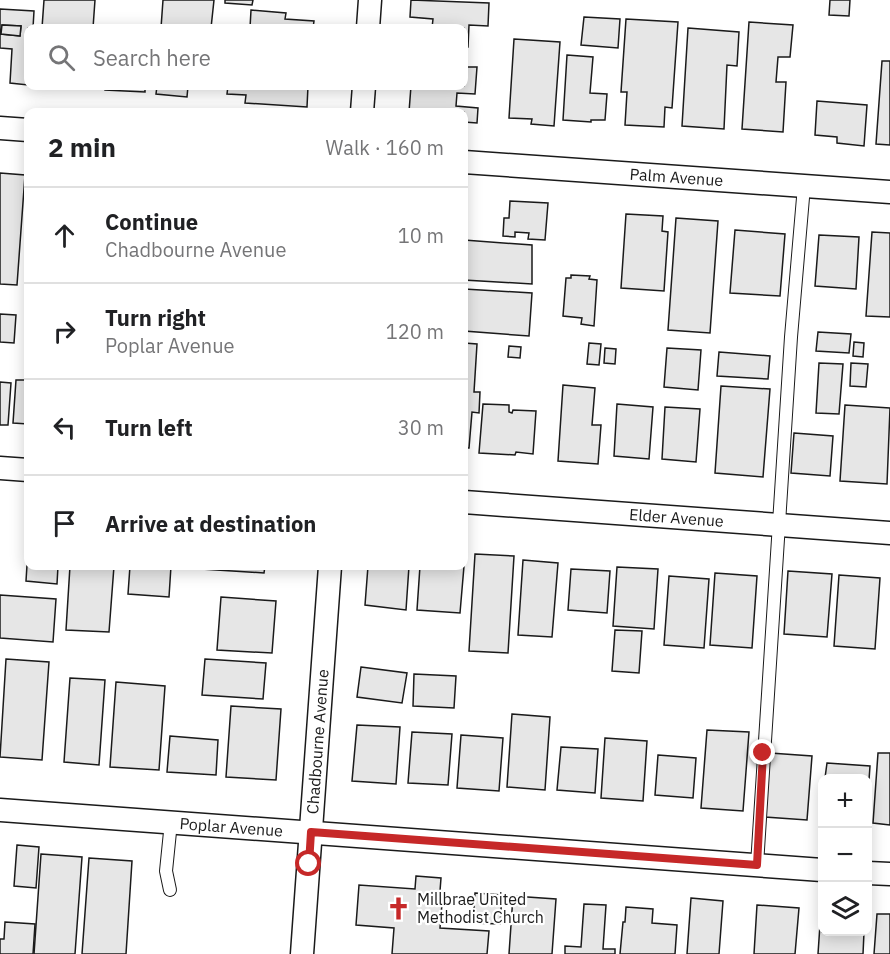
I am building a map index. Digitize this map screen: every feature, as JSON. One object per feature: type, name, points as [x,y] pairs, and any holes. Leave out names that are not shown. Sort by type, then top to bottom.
[{"type":"street","points":[[368,24],[370,0]]},
{"type":"street","points":[[362,108],[364,90]]},
{"type":"street","points":[[0,128],[24,130]]},
{"type":"street","name":"Palm Avenue","points":[[468,162],[890,192]]},
{"type":"street","points":[[0,468],[24,470]]},
{"type":"street","name":"Elder Avenue","points":[[468,502],[890,533]]},
{"type":"street","name":"Chadbourne Avenue","points":[[302,954],[330,570]]},
{"type":"street","name":"Poplar Avenue","points":[[0,810],[818,870]]},
{"type":"street","points":[[872,873],[890,874]]},
{"type":"lane","points":[[757,865],[791,337],[804,186]]},
{"type":"lane","points":[[170,890],[166,871],[171,822]]},
{"type":"building","points":[[44,0],[95,0],[93,24],[42,24]]},
{"type":"building","points":[[163,0],[214,0],[211,24],[161,24]]},
{"type":"building","points":[[225,0],[253,0],[252,5],[225,3]]},
{"type":"building","points":[[411,0],[489,3],[488,26],[469,25],[468,47],[468,24],[432,24],[433,19],[410,17]]},
{"type":"building","points":[[830,0],[850,0],[849,16],[829,15]]},
{"type":"building","points":[[0,9],[34,11],[33,24],[24,24],[24,85],[10,83],[12,49],[0,48]],"holes":[[[2,25],[21,26],[20,36],[1,34]]]},
{"type":"building","points":[[251,10],[286,13],[285,19],[314,21],[314,24],[250,24]]},
{"type":"building","points":[[584,17],[620,19],[618,48],[581,45]]},
{"type":"building","points":[[626,19],[678,22],[672,108],[665,107],[664,127],[625,125],[627,92],[621,92]]},
{"type":"building","points":[[749,22],[793,25],[790,57],[778,57],[776,82],[786,82],[783,132],[742,129]]},
{"type":"building","points":[[2,25],[21,26],[20,36],[1,34]]},
{"type":"building","points":[[688,28],[739,32],[737,66],[727,65],[724,129],[682,126]]},
{"type":"building","points":[[514,39],[560,42],[554,126],[531,124],[532,119],[509,118]]},
{"type":"building","points":[[567,55],[593,57],[590,93],[607,94],[605,120],[591,120],[591,122],[563,120]]},
{"type":"building","points":[[882,61],[890,61],[890,145],[876,144]]},
{"type":"building","points":[[468,67],[477,67],[475,94],[457,93],[456,106],[478,108],[477,123],[468,122],[468,108],[409,108],[411,90],[468,90]]},
{"type":"building","points":[[105,90],[145,90],[145,92]]},
{"type":"building","points":[[156,90],[188,90],[187,97],[156,94]]},
{"type":"building","points":[[228,90],[308,90],[307,107],[245,103],[246,95],[227,94]]},
{"type":"building","points":[[817,101],[867,105],[864,146],[837,143],[837,137],[815,135]]},
{"type":"building","points":[[0,173],[24,175],[17,285],[0,284]]},
{"type":"building","points":[[510,201],[548,203],[545,240],[528,239],[529,233],[515,232],[515,237],[503,236],[504,218],[509,218]]},
{"type":"building","points":[[626,214],[663,216],[662,231],[668,232],[664,291],[621,288]]},
{"type":"building","points":[[676,218],[718,221],[710,333],[668,330]]},
{"type":"building","points":[[735,230],[785,234],[780,296],[730,293]]},
{"type":"building","points":[[872,232],[890,233],[890,317],[866,316]]},
{"type":"building","points":[[819,235],[859,237],[856,289],[815,286]]},
{"type":"building","points":[[468,240],[532,245],[532,284],[468,280]]},
{"type":"building","points":[[571,275],[590,276],[589,279],[597,280],[594,326],[581,324],[582,318],[563,316],[566,278],[571,278]]},
{"type":"building","points":[[468,289],[532,293],[529,336],[468,331]]},
{"type":"building","points":[[0,314],[16,315],[14,343],[0,342]]},
{"type":"building","points":[[818,332],[851,334],[849,353],[816,351]]},
{"type":"building","points":[[854,342],[864,343],[863,357],[853,356]]},
{"type":"building","points":[[468,343],[477,344],[474,392],[480,392],[479,413],[472,412],[469,448]]},
{"type":"building","points":[[589,343],[601,344],[599,365],[587,364]]},
{"type":"building","points":[[509,346],[521,347],[520,358],[508,357]]},
{"type":"building","points":[[605,348],[616,349],[615,364],[604,363]]},
{"type":"building","points":[[667,348],[701,350],[698,390],[664,387]]},
{"type":"building","points":[[719,352],[770,356],[768,379],[717,376]]},
{"type":"building","points":[[819,363],[843,364],[839,414],[816,413]]},
{"type":"building","points":[[851,363],[868,364],[866,387],[850,386]]},
{"type":"building","points":[[16,380],[24,380],[24,424],[13,423]]},
{"type":"building","points":[[0,382],[11,383],[8,425],[0,425]]},
{"type":"building","points":[[563,385],[595,388],[592,425],[601,425],[598,464],[558,461]]},
{"type":"building","points":[[721,386],[770,389],[763,477],[715,473]]},
{"type":"building","points":[[483,404],[509,405],[509,412],[512,413],[513,410],[536,411],[533,454],[479,453]]},
{"type":"building","points":[[617,404],[653,407],[649,459],[614,456]]},
{"type":"building","points":[[845,405],[890,408],[887,484],[840,481]]},
{"type":"building","points":[[665,407],[700,409],[696,462],[662,459]]},
{"type":"building","points":[[794,433],[833,436],[830,476],[791,473]]},
{"type":"building","points":[[475,554],[514,556],[508,653],[469,651]]},
{"type":"building","points":[[523,560],[558,563],[552,637],[518,635]]},
{"type":"building","points":[[617,567],[658,569],[654,629],[613,626]]},
{"type":"building","points":[[571,569],[610,571],[607,613],[568,610]]},
{"type":"building","points":[[27,570],[58,570],[57,584],[26,581]]},
{"type":"building","points":[[70,570],[114,570],[109,632],[66,630]]},
{"type":"building","points":[[130,570],[171,570],[169,597],[128,594]]},
{"type":"building","points":[[217,570],[264,570],[264,573]]},
{"type":"building","points":[[368,570],[409,570],[406,610],[365,605]]},
{"type":"building","points":[[420,570],[464,570],[460,613],[417,610]]},
{"type":"building","points":[[788,571],[832,574],[827,637],[784,634]]},
{"type":"building","points":[[715,573],[757,576],[752,648],[710,645]]},
{"type":"building","points":[[839,575],[880,578],[875,649],[834,646]]},
{"type":"building","points":[[669,576],[709,579],[704,648],[664,645]]},
{"type":"building","points":[[0,595],[56,599],[53,642],[0,638]]},
{"type":"building","points":[[221,597],[276,601],[272,653],[217,650]]},
{"type":"building","points":[[615,630],[642,631],[639,673],[612,671]]},
{"type":"building","points":[[6,659],[49,662],[42,760],[0,757]]},
{"type":"building","points":[[205,659],[266,663],[263,699],[202,695]]},
{"type":"building","points":[[361,667],[407,673],[402,703],[357,697]]},
{"type":"building","points":[[414,674],[456,676],[454,708],[413,706]]},
{"type":"building","points":[[70,678],[105,680],[99,765],[64,762]]},
{"type":"building","points":[[116,682],[165,686],[159,770],[110,767]]},
{"type":"building","points":[[231,706],[281,709],[276,780],[226,777]]},
{"type":"building","points":[[512,714],[550,717],[545,790],[507,787]]},
{"type":"building","points":[[357,725],[400,727],[396,784],[352,781]]},
{"type":"building","points":[[707,730],[749,732],[743,811],[701,808]]},
{"type":"building","points":[[412,732],[452,734],[448,785],[408,783]]},
{"type":"building","points":[[461,735],[503,738],[499,791],[457,788]]},
{"type":"building","points":[[170,736],[218,740],[216,775],[167,772]]},
{"type":"building","points":[[605,738],[647,741],[643,801],[601,798]]},
{"type":"building","points":[[561,747],[598,749],[595,793],[557,790]]},
{"type":"building","points":[[770,753],[812,756],[807,820],[765,817]]},
{"type":"building","points":[[878,753],[890,753],[890,825],[873,823]]},
{"type":"building","points":[[658,755],[696,758],[693,798],[655,795]]},
{"type":"building","points":[[827,763],[870,766],[869,774],[826,774]]},
{"type":"building","points":[[17,845],[39,847],[36,888],[14,886]]},
{"type":"building","points":[[41,854],[82,857],[75,954],[34,954]]},
{"type":"building","points":[[89,858],[132,861],[126,954],[82,954]]},
{"type":"building","name":"Millbrae United Methodist Church","points":[[416,876],[441,878],[440,891],[443,891],[440,928],[489,931],[487,954],[392,954],[394,928],[356,925],[359,885],[415,889]]},
{"type":"building","points":[[475,893],[502,895],[500,924],[473,923]]},
{"type":"building","points":[[513,896],[556,899],[552,954],[509,954]]},
{"type":"building","points":[[691,898],[723,901],[719,954],[687,954]]},
{"type":"building","points":[[584,904],[606,905],[603,949],[615,949],[615,954],[565,954],[565,946],[581,947]]},
{"type":"building","points":[[757,905],[799,908],[795,954],[754,954]]},
{"type":"building","points":[[626,907],[653,909],[652,923],[677,925],[675,954],[620,954]]},
{"type":"building","points":[[877,914],[890,914],[890,954],[874,954]]},
{"type":"building","points":[[5,922],[35,924],[33,954],[0,954],[0,939],[4,939]]},
{"type":"building","points":[[819,936],[864,936],[863,954],[818,954]]},
{"type":"place","name":"Millbrae United Methodist Church","points":[[399,908]]},
{"type":"route","points":[[309,864],[311,832],[757,865],[763,753]]}]
